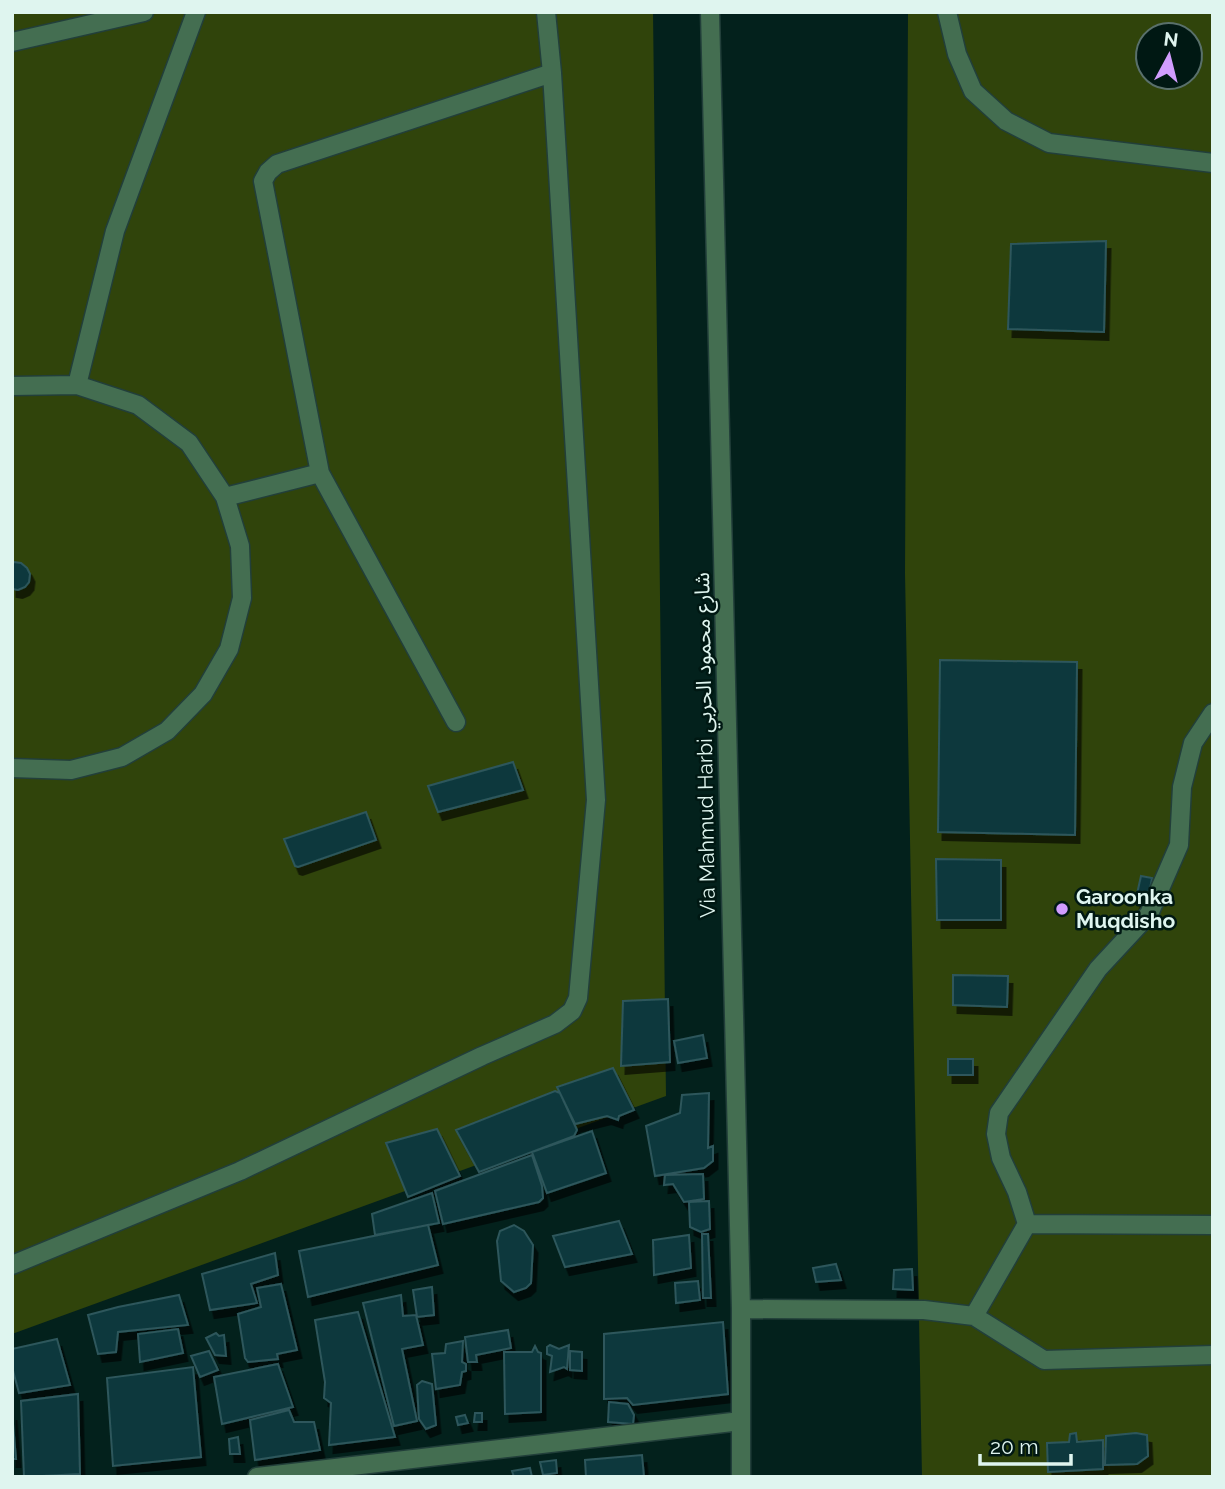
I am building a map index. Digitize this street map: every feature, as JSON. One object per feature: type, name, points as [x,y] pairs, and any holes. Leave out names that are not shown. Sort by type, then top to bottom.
[{"type":"street","points":[[12,41],[144,12]]},
{"type":"street","points":[[77,385],[115,232],[196,12]]},
{"type":"street","points":[[12,1265],[240,1171],[555,1024],[572,1011],[578,998],[596,800],[552,73],[546,12]]},
{"type":"street","name":"Via Mahmud Harbi شارع محمود الحربي","points":[[710,12],[741,1309],[741,1477]]},
{"type":"street","points":[[947,12],[957,54],[973,91],[1006,121],[1049,144],[1213,163]]},
{"type":"street","points":[[456,722],[320,473],[263,181],[277,164],[552,73]]},
{"type":"street","points":[[12,386],[77,385],[138,405],[189,443],[225,496],[240,546],[242,598],[229,649],[203,694],[167,731],[122,757],[71,771],[12,768]]},
{"type":"street","points":[[225,496],[320,473]]},
{"type":"street","points":[[974,1316],[1027,1224],[1017,1192],[1001,1158],[996,1134],[999,1113],[1098,969],[1149,914],[1162,890],[1179,845],[1182,787],[1194,743],[1213,713]]},
{"type":"street","points":[[1027,1224],[1213,1224]]},
{"type":"street","points":[[741,1309],[924,1310],[974,1316],[1044,1360],[1213,1355]]},
{"type":"street","points":[[257,1477],[342,1471],[741,1421]]},
{"type":"green space","points":[[12,12],[653,12],[666,1096],[12,1334]]},
{"type":"green space","name":"Garoonka Muqdisho","points":[[908,12],[1213,12],[1213,1477],[922,1477],[905,573]]},
{"type":"building","points":[[1106,241],[1104,332],[1008,329],[1011,244]]},
{"type":"building","points":[[14,562],[21,563],[30,574],[29,582],[18,590],[12,589]]},
{"type":"building","points":[[940,660],[1077,662],[1075,835],[938,832]]},
{"type":"building","points":[[513,762],[523,790],[438,812],[428,786]]},
{"type":"building","points":[[366,812],[376,840],[295,866],[284,839]]},
{"type":"building","points":[[936,859],[1001,860],[1001,920],[937,920]]},
{"type":"building","points":[[1141,876],[1152,878],[1147,906],[1135,903]]},
{"type":"building","points":[[953,975],[1008,976],[1007,1007],[953,1005]]},
{"type":"building","points":[[668,999],[670,1062],[621,1066],[623,1001]]},
{"type":"building","points":[[703,1035],[707,1058],[678,1063],[674,1041]]},
{"type":"building","points":[[948,1059],[973,1059],[973,1075],[948,1075]]},
{"type":"building","points":[[613,1068],[634,1110],[619,1116],[618,1120],[607,1116],[575,1124],[557,1087]]},
{"type":"building","points":[[555,1091],[560,1093],[577,1130],[574,1136],[479,1172],[456,1130]]},
{"type":"building","points":[[709,1093],[708,1148],[713,1146],[713,1161],[704,1168],[655,1176],[646,1126],[680,1113],[682,1095]]},
{"type":"building","points":[[437,1129],[460,1176],[408,1197],[386,1143]]},
{"type":"building","points":[[592,1131],[606,1173],[547,1193],[532,1152]]},
{"type":"building","points":[[532,1155],[542,1186],[543,1198],[539,1202],[443,1224],[435,1191]]},
{"type":"building","points":[[703,1174],[704,1199],[684,1202],[673,1184],[664,1185],[665,1175]]},
{"type":"building","points":[[432,1193],[439,1223],[375,1235],[372,1214]]},
{"type":"building","points":[[709,1201],[710,1229],[701,1232],[690,1227],[689,1202]]},
{"type":"building","points":[[619,1221],[632,1254],[565,1267],[553,1236]]},
{"type":"building","points":[[428,1225],[438,1265],[308,1297],[299,1251]]},
{"type":"building","points":[[514,1225],[524,1231],[533,1245],[531,1283],[514,1292],[501,1281],[497,1241],[500,1231]]},
{"type":"building","points":[[702,1234],[708,1234],[711,1298],[703,1298]]},
{"type":"building","points":[[689,1235],[691,1268],[654,1275],[653,1240]]},
{"type":"building","points":[[275,1253],[278,1275],[251,1284],[257,1303],[210,1310],[202,1274]]},
{"type":"building","points":[[836,1264],[841,1280],[816,1282],[813,1268]]},
{"type":"building","points":[[912,1269],[913,1290],[893,1289],[894,1270]]},
{"type":"building","points":[[698,1281],[700,1300],[676,1303],[675,1283]]},
{"type":"building","points":[[281,1284],[297,1350],[277,1354],[278,1359],[248,1362],[245,1358],[238,1314],[261,1307],[257,1288]]},
{"type":"building","points":[[432,1287],[434,1315],[417,1317],[413,1290]]},
{"type":"building","points":[[179,1295],[188,1325],[118,1332],[116,1352],[98,1354],[88,1315]]},
{"type":"building","points":[[401,1295],[403,1316],[416,1315],[423,1345],[402,1349],[417,1421],[394,1426],[363,1303]]},
{"type":"building","points":[[358,1312],[395,1437],[329,1445],[331,1403],[324,1398],[325,1382],[315,1320]]},
{"type":"building","points":[[723,1322],[728,1394],[633,1405],[627,1398],[604,1399],[604,1334]]},
{"type":"building","points":[[178,1329],[183,1353],[140,1362],[138,1334]]},
{"type":"building","points":[[508,1330],[511,1348],[476,1355],[477,1362],[468,1362],[465,1337]]},
{"type":"building","points":[[216,1333],[219,1336],[224,1335],[226,1356],[215,1355],[206,1338]]},
{"type":"building","points":[[57,1339],[70,1385],[19,1393],[12,1367],[12,1349]]},
{"type":"building","points":[[463,1341],[462,1362],[466,1364],[466,1371],[462,1372],[460,1385],[436,1389],[432,1354],[445,1353],[446,1344]]},
{"type":"building","points":[[550,1345],[559,1349],[569,1345],[567,1369],[564,1367],[550,1372],[552,1356],[547,1354],[547,1347]]},
{"type":"building","points":[[535,1346],[541,1353],[541,1412],[505,1414],[504,1352],[532,1352]]},
{"type":"building","points":[[209,1351],[218,1370],[200,1377],[191,1356]]},
{"type":"building","points":[[570,1351],[582,1352],[582,1371],[570,1370]]},
{"type":"building","points":[[278,1364],[293,1407],[222,1424],[214,1377]]},
{"type":"building","points":[[193,1367],[201,1457],[113,1466],[107,1378]]},
{"type":"building","points":[[422,1381],[432,1384],[436,1425],[426,1429],[419,1419],[417,1385]]},
{"type":"building","points":[[78,1394],[80,1474],[24,1477],[21,1401]]},
{"type":"building","points":[[609,1402],[628,1404],[634,1415],[633,1424],[608,1422]]},
{"type":"building","points":[[289,1410],[294,1422],[314,1422],[320,1450],[255,1460],[250,1420]]},
{"type":"building","points":[[12,1412],[16,1459],[12,1459]]},
{"type":"building","points":[[475,1413],[482,1413],[482,1422],[474,1422]]},
{"type":"building","points":[[465,1415],[468,1423],[458,1425],[456,1417]]},
{"type":"building","points":[[1076,1433],[1077,1442],[1103,1440],[1103,1469],[1048,1472],[1047,1443],[1069,1442],[1070,1434]]},
{"type":"building","points":[[1136,1433],[1147,1435],[1148,1456],[1137,1464],[1105,1465],[1106,1436]]},
{"type":"building","points":[[238,1437],[240,1454],[230,1454],[229,1439]]},
{"type":"building","points":[[642,1455],[644,1477],[586,1477],[585,1460]]},
{"type":"building","points":[[556,1460],[557,1473],[543,1475],[540,1462]]},
{"type":"building","points":[[530,1468],[532,1477],[514,1477],[512,1471]]},
{"type":"place","name":"Garoonka Muqdisho","points":[[1062,909]]}]
